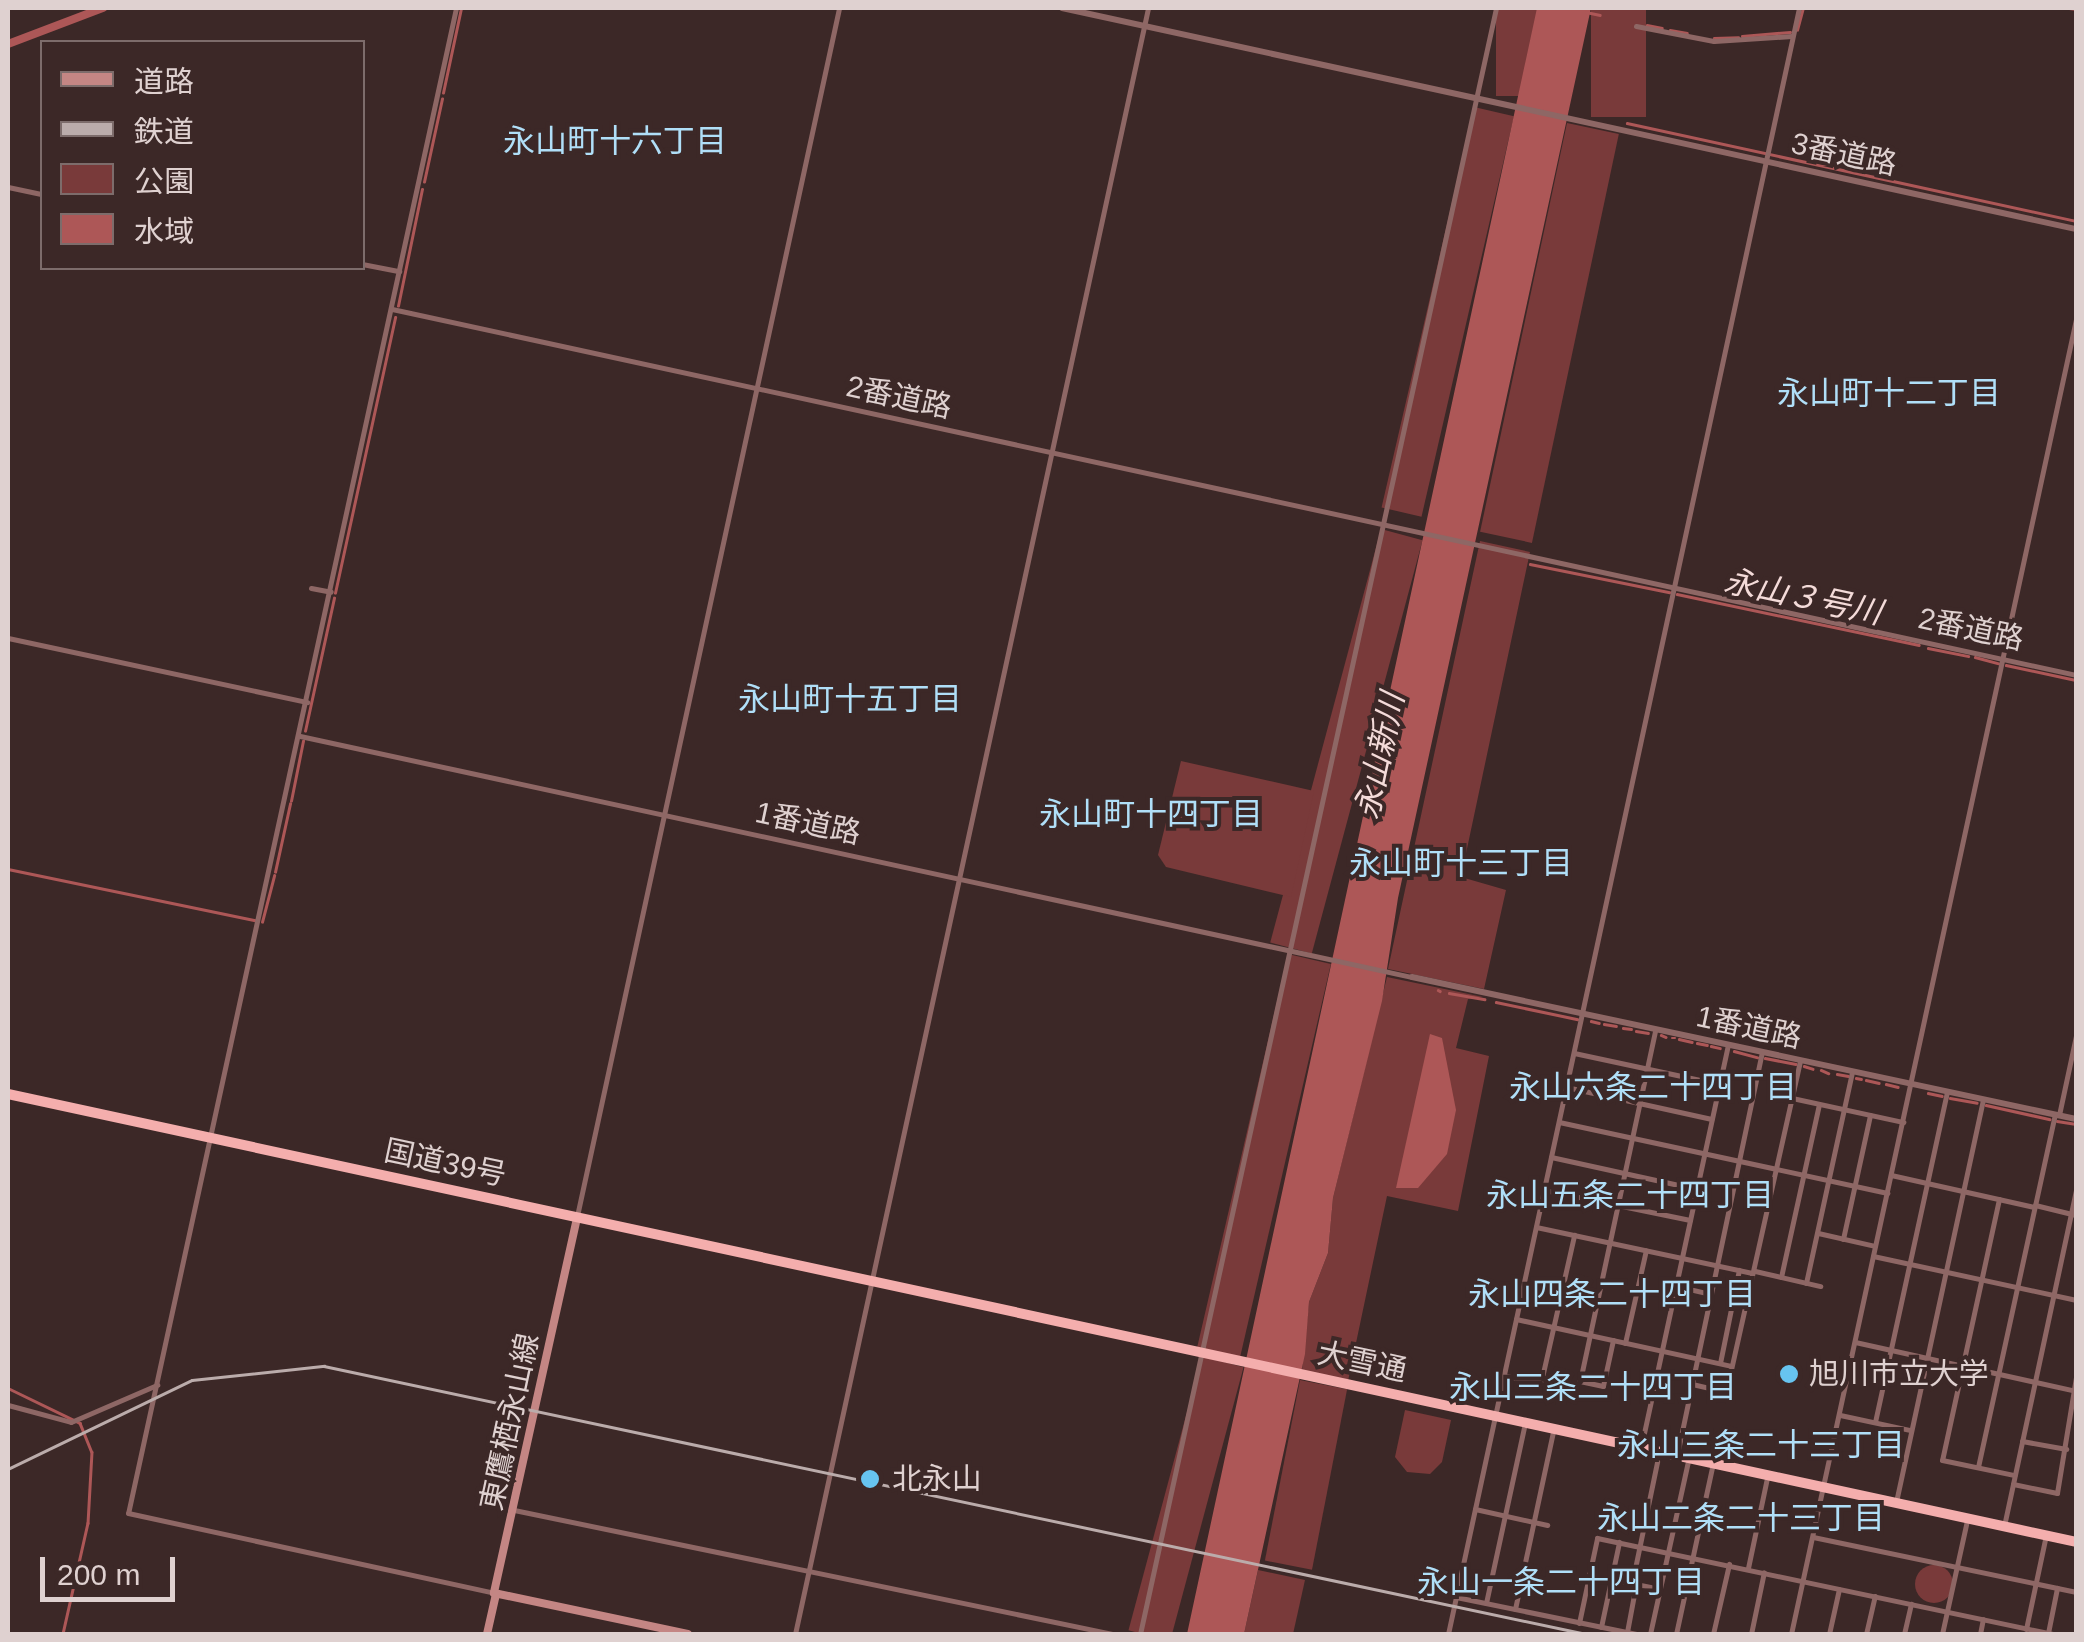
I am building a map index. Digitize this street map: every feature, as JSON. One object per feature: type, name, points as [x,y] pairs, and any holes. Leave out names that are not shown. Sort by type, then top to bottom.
[{"type":"highway","name":"国道39号","points":[[8,1094],[871,1282]]},
{"type":"highway","name":"大雪通","points":[[871,1282],[2076,1542]]},
{"type":"main road","name":"東鷹栖永山線","points":[[487,1634],[577,1218]]},
{"type":"main road","points":[[495,1593],[688,1634]]},
{"type":"street","points":[[456,8],[128,1513],[495,1593]]},
{"type":"street","points":[[577,1218],[839,8]]},
{"type":"street","points":[[1062,8],[1479,98]]},
{"type":"street","points":[[794,1634],[1148,8]]},
{"type":"street","points":[[1140,1634],[1496,8]]},
{"type":"street","points":[[1448,1634],[1798,8]]},
{"type":"street","points":[[1636,26],[1714,41],[1792,36]]},
{"type":"street","name":"3番道路","points":[[1479,98],[1766,155],[2076,229]]},
{"type":"street","points":[[8,187],[40,194]]},
{"type":"street","points":[[365,265],[400,272]]},
{"type":"street","name":"2番道路","points":[[392,309],[2076,675]]},
{"type":"street","points":[[1792,1634],[2076,319]]},
{"type":"street","points":[[311,588],[330,592]]},
{"type":"street","points":[[8,638],[306,702]]},
{"type":"street","name":"1番道路","points":[[300,736],[2076,1118]]},
{"type":"street","points":[[1613,1340],[1603,1386],[1580,1381],[1655,1030]]},
{"type":"street","points":[[1978,1467],[2034,1206],[2076,1036]]},
{"type":"street","points":[[1641,1448],[1728,1045]]},
{"type":"street","points":[[1650,1634],[1668,1552],[1692,1384],[1762,1052]]},
{"type":"street","points":[[1574,1053],[1719,1084]]},
{"type":"street","points":[[1692,1384],[1726,1392],[1800,1061]]},
{"type":"street","points":[[1806,1283],[1852,1072]]},
{"type":"street","points":[[1566,1087],[1712,1118]]},
{"type":"street","points":[[1875,1422],[1947,1092]]},
{"type":"street","points":[[1792,1098],[1902,1122]]},
{"type":"street","points":[[1896,1503],[1982,1099]]},
{"type":"street","points":[[1781,1277],[1819,1104]]},
{"type":"street","points":[[1843,1239],[1870,1115]]},
{"type":"street","points":[[1559,1122],[1887,1194]]},
{"type":"street","points":[[1551,1157],[1696,1188]]},
{"type":"street","points":[[1891,1174],[2074,1214]]},
{"type":"street","points":[[1544,1190],[1690,1220]]},
{"type":"street","points":[[2004,1526],[2076,1191]]},
{"type":"street","points":[[1999,1199],[1942,1460],[2014,1475]]},
{"type":"street","points":[[1536,1226],[1820,1286]]},
{"type":"street","points":[[1818,1233],[1876,1246]]},
{"type":"street","points":[[1504,1376],[1541,1382],[1574,1235]]},
{"type":"street","points":[[1625,1343],[1646,1250]]},
{"type":"street","points":[[1873,1256],[2076,1300]]},
{"type":"street","points":[[1720,1363],[1739,1270]]},
{"type":"street","points":[[1676,1286],[1710,1294]]},
{"type":"street","points":[[1516,1319],[1732,1366]]},
{"type":"street","points":[[1854,1342],[2075,1390]]},
{"type":"street","points":[[2013,1484],[2057,1493],[2076,1377]]},
{"type":"street","points":[[8,1405],[71,1422],[157,1384]]},
{"type":"street","points":[[1839,1414],[1910,1430]]},
{"type":"street","points":[[1486,1602],[1525,1423]]},
{"type":"street","points":[[1516,1609],[1554,1429]]},
{"type":"street","points":[[2022,1440],[2066,1450]]},
{"type":"street","points":[[1627,1632],[1656,1462]]},
{"type":"street","points":[[1676,1634],[1713,1464]]},
{"type":"street","points":[[1748,1568],[1768,1475]]},
{"type":"street","points":[[1474,1509],[1546,1526]]},
{"type":"street","points":[[514,1510],[1113,1634]]},
{"type":"street","points":[[1942,1634],[1967,1518]]},
{"type":"street","points":[[2026,1628],[2046,1535]]},
{"type":"street","points":[[1813,1537],[2076,1592]]},
{"type":"street","points":[[1579,1623],[1598,1538],[2051,1634],[2057,1588]]},
{"type":"street","points":[[1601,1627],[1619,1542]]},
{"type":"street","points":[[1713,1634],[1728,1564]]},
{"type":"street","points":[[1751,1634],[1764,1572]]},
{"type":"street","points":[[1611,1579],[1660,1589]]},
{"type":"street","points":[[1829,1634],[1839,1588]]},
{"type":"street","points":[[1866,1634],[1875,1596]]},
{"type":"street","points":[[1456,1597],[1636,1634]]},
{"type":"street","points":[[1904,1634],[1911,1604]]},
{"type":"street","points":[[1980,1634],[1983,1619]]},
{"type":"green space","points":[[1496,8],[1537,8],[1537,96],[1496,96]]},
{"type":"green space","points":[[1591,8],[1646,8],[1646,117],[1591,117]]},
{"type":"green space","points":[[1474,107],[1514,116],[1421,517],[1382,507]]},
{"type":"green space","points":[[1567,123],[1619,134],[1532,543],[1480,532]]},
{"type":"green space","points":[[1381,529],[1423,540],[1312,954],[1270,942]]},
{"type":"green space","points":[[1480,541],[1530,552],[1461,877],[1506,890],[1484,989],[1388,969]]},
{"type":"green space","points":[[1181,761],[1314,791],[1291,897],[1166,867],[1158,855]]},
{"type":"green space","points":[[1288,954],[1331,964],[1240,1359],[1197,1349]]},
{"type":"green space","points":[[1387,977],[1483,997],[1468,999],[1456,1048],[1489,1056],[1458,1211],[1387,1196],[1348,1381],[1302,1370],[1309,1302],[1328,1253],[1333,1198]]},
{"type":"green space","points":[[1202,1356],[1244,1367],[1172,1634],[1128,1630]]},
{"type":"green space","points":[[1300,1380],[1347,1389],[1312,1570],[1265,1561]]},
{"type":"green space","points":[[1405,1410],[1451,1420],[1442,1462],[1430,1474],[1407,1472],[1395,1457]]},
{"type":"green space","points":[[1934,1565],[1947,1571],[1953,1584],[1947,1597],[1934,1603],[1921,1597],[1915,1584],[1921,1571]]},
{"type":"green space","points":[[1258,1570],[1305,1580],[1293,1634],[1244,1634]]},
{"type":"water","name":"永山新川","points":[[1537,8],[1591,8],[1398,898],[1382,1001],[1333,1198],[1328,1253],[1309,1302],[1305,1354],[1244,1634],[1187,1634]]},
{"type":"water","points":[[1430,1034],[1442,1038],[1456,1110],[1447,1154],[1418,1188],[1396,1188]]},
{"type":"waterway","points":[[8,44],[103,8]]},
{"type":"waterway","points":[[443,93],[461,8]]},
{"type":"waterway","points":[[1797,30],[1803,8]]},
{"type":"waterway","points":[[2069,8],[2076,9]]},
{"type":"waterway","points":[[1586,12],[1600,15]]},
{"type":"waterway","points":[[1647,25],[1662,28]]},
{"type":"waterway","points":[[1670,30],[1687,33]]},
{"type":"waterway","points":[[1742,36],[1790,32]]},
{"type":"waterway","points":[[1714,38],[1738,37]]},
{"type":"waterway","points":[[424,182],[442,99]]},
{"type":"waterway","points":[[1627,123],[2076,221]]},
{"type":"waterway","points":[[398,306],[422,189]]},
{"type":"waterway","points":[[335,593],[395,317]]},
{"type":"waterway","name":"永山３号川","points":[[1530,564],[1669,592]]},
{"type":"waterway","name":"永山３号川","points":[[1677,594],[1919,645]]},
{"type":"waterway","points":[[305,731],[334,598]]},
{"type":"waterway","name":"永山３号川","points":[[1928,648],[1968,656]]},
{"type":"waterway","name":"永山３号川","points":[[1975,657],[1998,663]]},
{"type":"waterway","name":"永山３号川","points":[[2006,665],[2076,680]]},
{"type":"waterway","points":[[291,801],[303,741]]},
{"type":"waterway","points":[[275,872],[290,804]]},
{"type":"waterway","points":[[8,869],[255,920]]},
{"type":"waterway","points":[[262,922],[274,876]]},
{"type":"waterway","points":[[1449,993],[1484,999]]},
{"type":"waterway","points":[[1496,1002],[1577,1019]]},
{"type":"waterway","points":[[1591,1021],[1599,1023]]},
{"type":"waterway","points":[[1604,1024],[1616,1026]]},
{"type":"waterway","points":[[1623,1028],[1631,1029]]},
{"type":"waterway","points":[[1636,1031],[1648,1033]]},
{"type":"waterway","points":[[1661,1035],[1666,1037]]},
{"type":"waterway","points":[[1679,1039],[1692,1042]]},
{"type":"waterway","points":[[1697,1043],[1707,1045]]},
{"type":"waterway","points":[[1711,1046],[1720,1048]]},
{"type":"waterway","points":[[1734,1051],[1757,1057]]},
{"type":"waterway","points":[[1765,1058],[1795,1064]]},
{"type":"waterway","points":[[1804,1066],[1813,1069]]},
{"type":"waterway","points":[[1821,1070],[1828,1073]]},
{"type":"waterway","points":[[1837,1074],[1848,1076]]},
{"type":"waterway","points":[[1856,1078],[1861,1079]]},
{"type":"waterway","points":[[1866,1080],[1879,1083]]},
{"type":"waterway","points":[[1886,1084],[1898,1087]]},
{"type":"waterway","points":[[1928,1093],[1942,1096]]},
{"type":"waterway","points":[[1950,1098],[1977,1103]]},
{"type":"waterway","points":[[1986,1105],[2049,1119]]},
{"type":"waterway","points":[[2057,1121],[2076,1124]]},
{"type":"waterway","points":[[8,1388],[80,1423],[92,1452],[88,1523],[63,1634]]},
{"type":"railway","points":[[8,1469],[192,1380],[324,1366],[1586,1634]]},
{"type":"place","name":"旭川市立大学","points":[[1789,1374]]},
{"type":"place","name":"北永山","points":[[870,1479]]},
{"type":"district","name":"永山町十六丁目","points":[[615,141]]},
{"type":"district","name":"永山町十二丁目","points":[[1889,393]]},
{"type":"district","name":"永山町十五丁目","points":[[850,699]]},
{"type":"district","name":"永山町十四丁目","points":[[1151,814]]},
{"type":"district","name":"永山町十三丁目","points":[[1461,863]]},
{"type":"district","name":"永山六条二十四丁目","points":[[1653,1087]]},
{"type":"district","name":"永山五条二十四丁目","points":[[1630,1195]]},
{"type":"district","name":"永山四条二十四丁目","points":[[1612,1294]]},
{"type":"district","name":"永山三条二十四丁目","points":[[1593,1387]]},
{"type":"district","name":"永山三条二十三丁目","points":[[1761,1445]]},
{"type":"district","name":"永山二条二十三丁目","points":[[1741,1518]]},
{"type":"district","name":"永山一条二十四丁目","points":[[1561,1582]]}]
